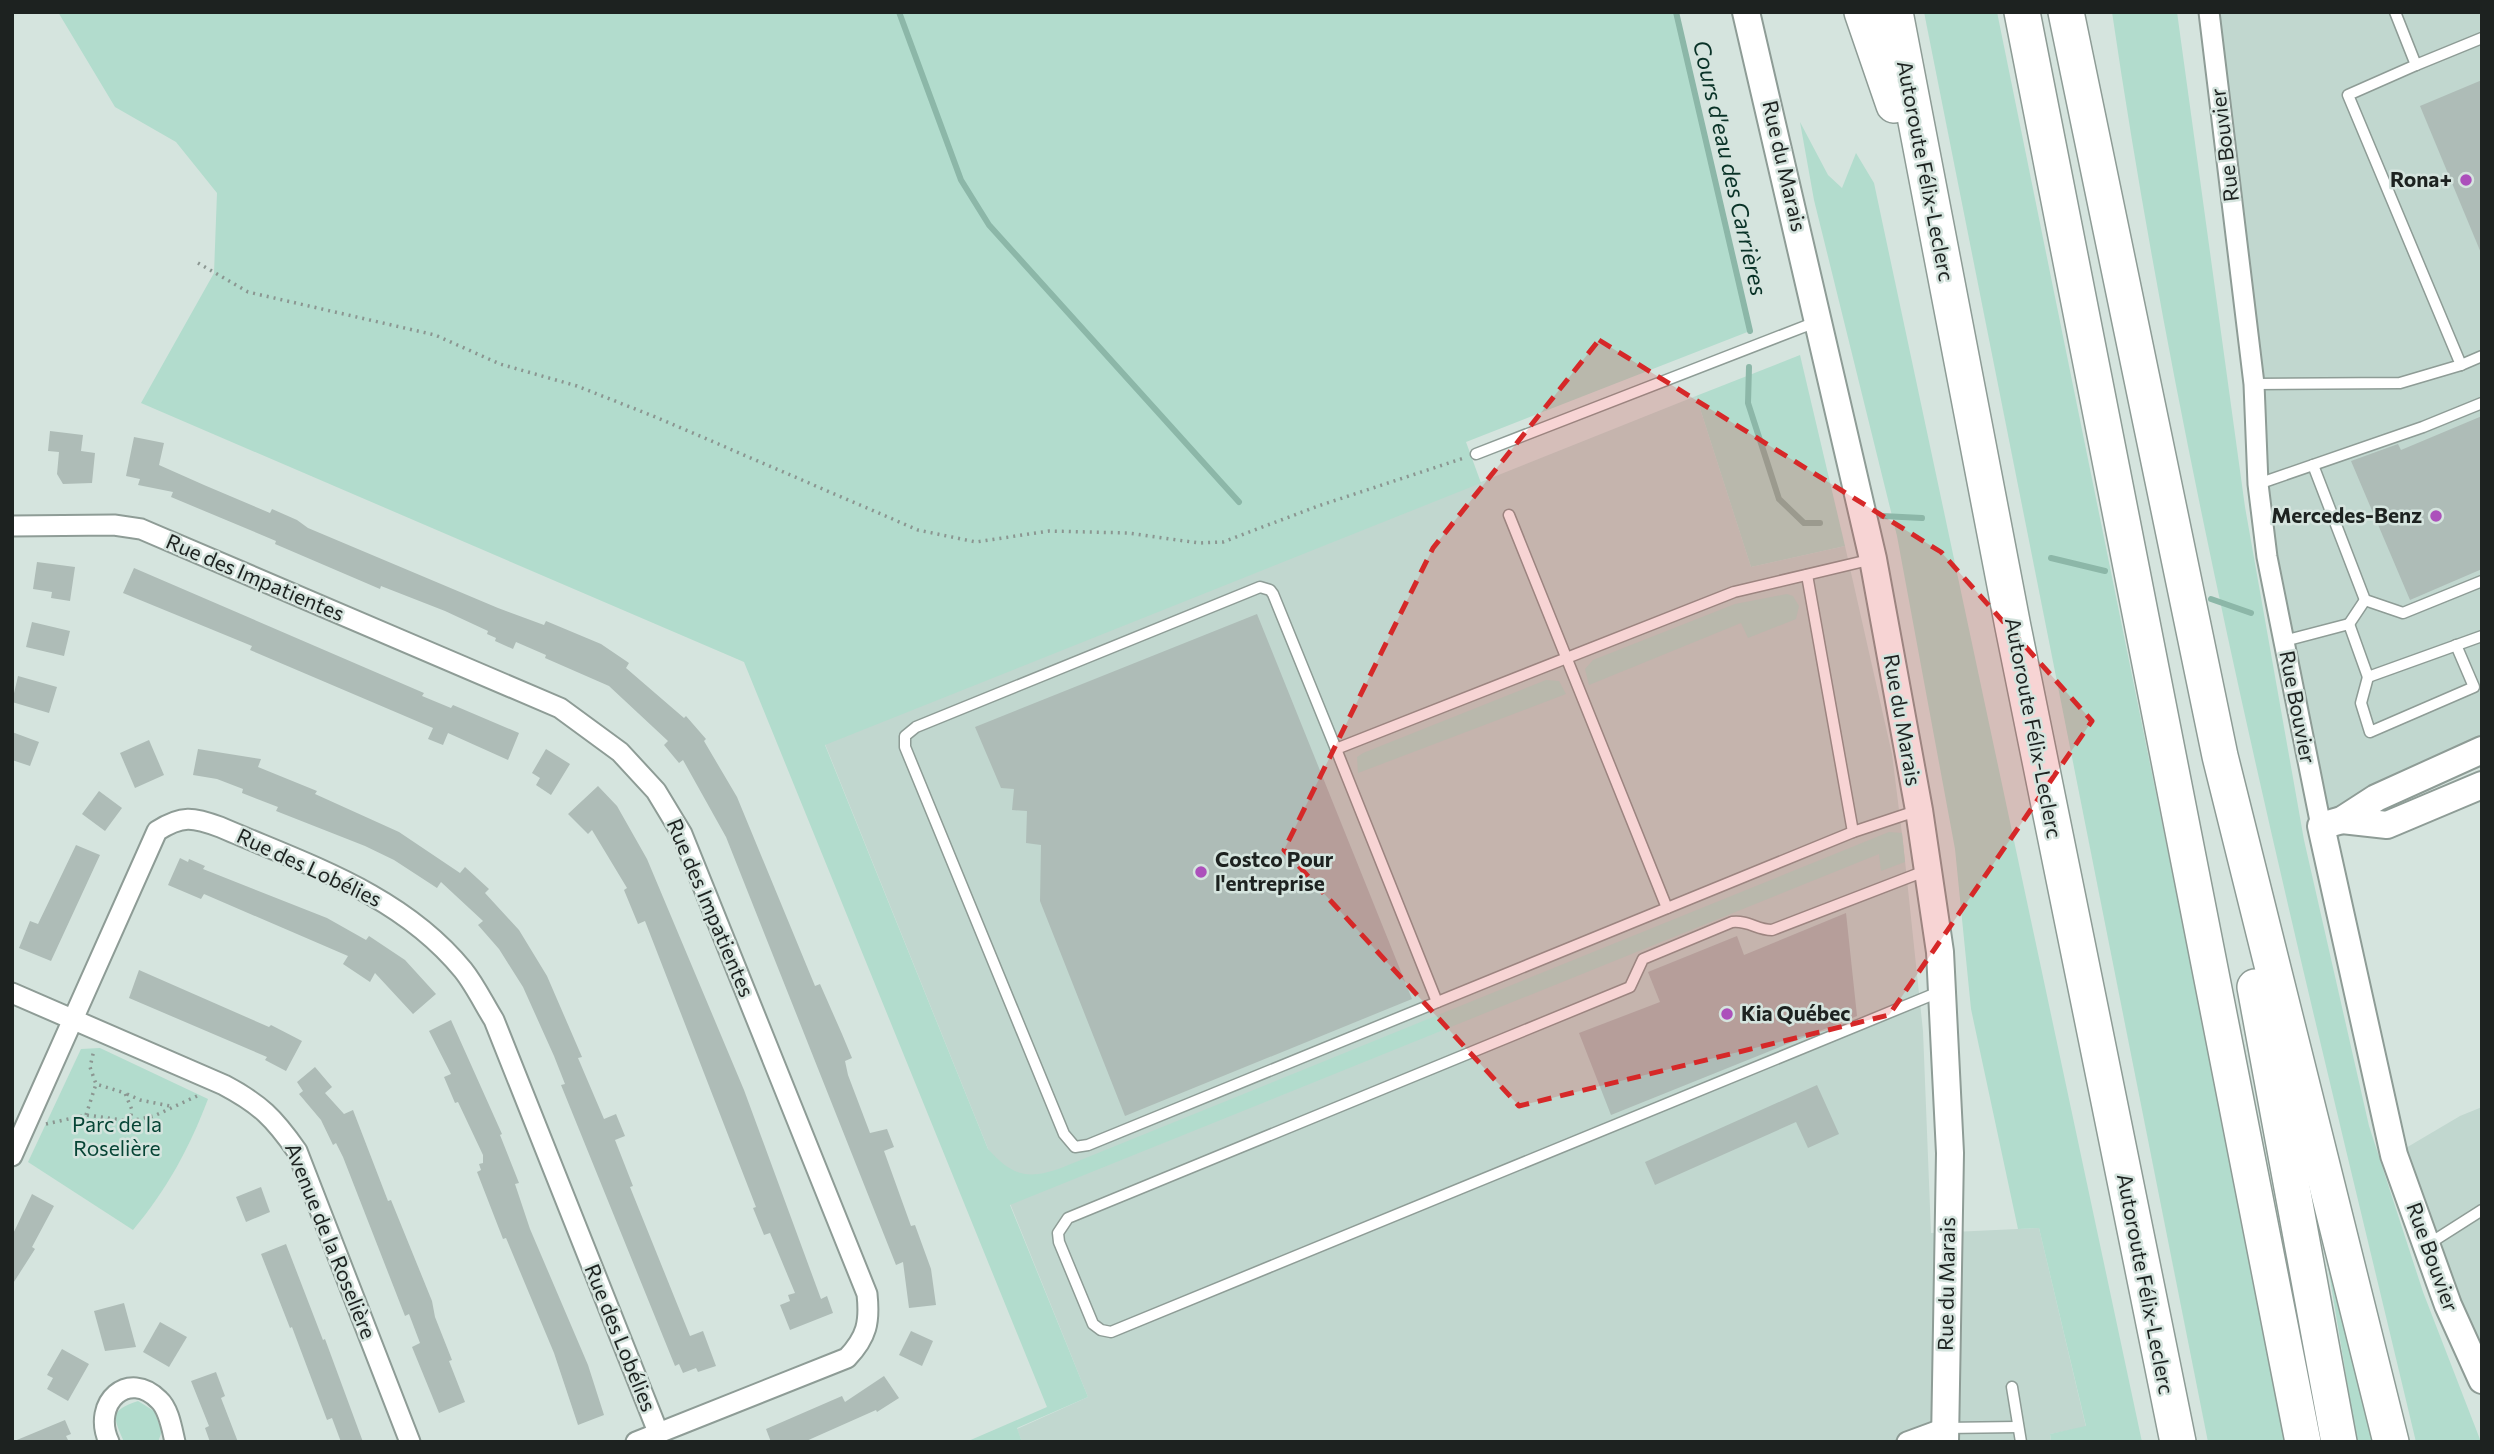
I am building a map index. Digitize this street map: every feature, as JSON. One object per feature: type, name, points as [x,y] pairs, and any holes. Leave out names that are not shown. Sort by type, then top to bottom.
[{"type":"highway","points":[[1862,12],[1932,214]]},
{"type":"highway","name":"Autoroute Félix-Leclerc","points":[[1895,12],[1932,214],[2178,1442]]},
{"type":"highway","points":[[2022,12],[2303,1442]]},
{"type":"highway","points":[[2066,12],[2220,756],[2391,1442]]},
{"type":"highway","points":[[2080,12],[2088,122]]},
{"type":"highway","points":[[2220,756],[2240,904],[2339,1442]]},
{"type":"street","name":"Rue du Marais","points":[[1746,12],[1873,559],[1928,870],[1942,991],[1950,1153],[1945,1435]]},
{"type":"street","name":"Rue Bouvier","points":[[2209,12],[2254,384],[2258,484],[2267,557],[2284,641],[2331,823],[2391,1142],[2448,1305],[2482,1380]]},
{"type":"street","name":"Rue des Impatientes","points":[[12,526],[114,525],[141,529],[560,708],[620,752],[656,791],[682,834],[867,1294],[869,1320],[862,1342],[847,1358],[636,1442]]},
{"type":"street","points":[[2331,823],[2376,798],[2482,750]]},
{"type":"street","points":[[2331,823],[2387,825],[2482,785]]},
{"type":"street","name":"Rue des Lobélies","points":[[12,1156],[157,831],[175,819],[198,819],[257,843],[368,891],[418,923],[464,971],[494,1020],[658,1432]]},
{"type":"street","name":"Avenue de la Roselière","points":[[12,993],[224,1085],[248,1098],[275,1119],[297,1151],[411,1442]]},
{"type":"street","points":[[109,1442],[104,1431],[103,1411],[112,1398],[125,1389],[143,1389],[161,1401],[175,1442]]},
{"type":"street","points":[[1907,1442],[1945,1435]]},
{"type":"lane","points":[[2395,12],[2416,65]]},
{"type":"lane","points":[[2461,365],[2348,95],[2482,38]]},
{"type":"lane","points":[[1476,454],[1819,321]]},
{"type":"lane","points":[[2254,384],[2400,383],[2482,356]]},
{"type":"lane","points":[[2258,484],[2482,402]]},
{"type":"lane","points":[[2313,465],[2365,600],[2403,614],[2482,581]]},
{"type":"lane","points":[[1509,515],[1667,908]]},
{"type":"lane","points":[[1336,749],[1734,592],[1873,559]]},
{"type":"lane","points":[[1807,575],[1853,832]]},
{"type":"lane","points":[[1437,1002],[1270,590],[1260,587],[909,730],[904,741],[1064,1134],[1075,1147],[1088,1145],[1853,832],[1919,810]]},
{"type":"lane","points":[[2284,641],[2349,624],[2365,600]]},
{"type":"lane","points":[[2349,624],[2368,677],[2361,703],[2370,732],[2474,687],[2456,645]]},
{"type":"lane","points":[[2368,677],[2482,636]]},
{"type":"lane","points":[[1928,870],[1772,930],[1761,930],[1745,921],[1732,922],[1643,959],[1630,987],[1069,1218],[1058,1233],[1059,1242],[1093,1324],[1101,1330],[1111,1332],[1942,991]]},
{"type":"lane","points":[[2427,1245],[2482,1210]]},
{"type":"lane","points":[[2012,1387],[2021,1442]]},
{"type":"lane","points":[[1945,1435],[2018,1427]]},
{"type":"path","points":[[198,264],[248,292],[435,335],[500,364],[577,386],[658,418],[918,530],[976,542],[1049,531],[1128,533],[1199,543],[1223,542],[1318,506],[1476,454]]},
{"type":"path","points":[[86,1115],[96,1084],[90,1067],[99,1031]]},
{"type":"path","points":[[96,1084],[140,1100],[170,1106]]},
{"type":"path","points":[[26,1128],[86,1115],[130,1121],[154,1116],[170,1106],[224,1085]]},
{"type":"path","points":[[125,1093],[132,1110],[130,1121]]},
{"type":"highlighted area","points":[[1599,340],[1941,552],[2092,721],[1889,1015],[1519,1106],[1284,850],[1433,548]]},
{"type":"shaded area","points":[[2209,12],[2482,12],[2482,750],[2321,826],[2267,557]]},
{"type":"shaded area","points":[[1696,396],[1751,567],[1845,546],[1892,754],[1923,1031],[1931,1233],[2039,1228],[2086,1427],[2050,1434],[2051,1442],[1022,1442],[1017,1429],[1088,1397],[825,744]]},
{"type":"shaded area","points":[[2482,1107],[2482,1382],[2394,1155],[2460,1116]]},
{"type":"green space","points":[[58,12],[1676,12],[1750,331],[1466,442],[1481,483],[825,745],[988,1149],[1013,1170],[1030,1174],[1061,1168],[1889,832],[1902,833],[1905,862],[1881,871],[1879,854],[1010,1205],[1088,1397],[1017,1428],[1022,1442],[966,1442],[1047,1407],[744,662],[141,403],[214,273],[217,193],[176,142],[115,107]]},
{"type":"green space","points":[[1924,12],[1997,12],[2288,1442],[2208,1442]]},
{"type":"green space","points":[[2112,12],[2177,12],[2245,507],[2304,840],[2369,1126],[2423,1292],[2481,1442],[2416,1442],[2289,909],[2210,552],[2141,193]]},
{"type":"green space","points":[[1800,122],[1828,175],[1842,188],[1856,153],[1874,183],[2142,1442],[2051,1442],[2050,1434],[2086,1426],[2039,1228],[2018,1229],[1971,1009],[1955,849],[1897,536],[1814,200]]},
{"type":"green space","points":[[1800,355],[1845,546],[1751,567],[1696,396]]},
{"type":"green space","points":[[1787,594],[1793,596],[1799,606],[1796,619],[1748,638],[1741,623],[1589,685],[1585,669],[1593,660],[1735,604]]},
{"type":"green space","points":[[1546,680],[1559,681],[1566,694],[1358,773],[1357,757],[1363,753]]},
{"type":"green space","name":"Parc de la Roselière","points":[[100,1048],[208,1099],[176,1168],[133,1230],[28,1162],[81,1049]]},
{"type":"green space","points":[[2313,1176],[2378,1442],[2357,1442]]},
{"type":"green space","points":[[138,1401],[154,1411],[162,1431],[158,1442],[124,1442],[116,1416],[122,1408]]},
{"type":"building","name":"Rona+","points":[[2482,80],[2482,253],[2481,253],[2420,106]]},
{"type":"building","points":[[2482,416],[2482,569],[2410,600],[2351,461],[2398,444],[2401,450]]},
{"type":"building","points":[[50,431],[83,435],[81,451],[95,453],[92,483],[63,484],[57,474],[59,452],[48,451]]},
{"type":"building","points":[[134,437],[164,443],[159,465],[204,485],[270,513],[272,509],[308,528],[498,608],[544,625],[546,621],[601,644],[629,663],[626,668],[684,718],[686,716],[706,739],[704,741],[737,797],[815,986],[820,984],[852,1058],[845,1061],[848,1075],[870,1133],[887,1129],[894,1147],[884,1151],[911,1226],[915,1225],[931,1269],[936,1305],[909,1308],[903,1262],[896,1265],[726,837],[683,760],[679,763],[664,745],[668,741],[609,686],[545,658],[546,655],[516,642],[513,649],[495,641],[496,638],[487,634],[488,631],[445,611],[381,586],[380,589],[275,544],[276,541],[171,497],[173,492],[138,485],[140,479],[126,476]]},
{"type":"building","points":[[37,562],[75,567],[70,601],[51,598],[52,592],[33,589]]},
{"type":"building","points":[[134,568],[424,693],[422,696],[451,708],[453,705],[519,733],[508,760],[448,733],[443,745],[428,739],[433,728],[250,650],[252,646],[123,593]]},
{"type":"building","name":"Costco Pour l'entreprise","points":[[1257,614],[1412,999],[1125,1116],[1040,901],[1041,845],[1026,843],[1027,811],[1012,810],[1014,789],[1001,788],[975,727]]},
{"type":"building","points":[[32,622],[70,631],[64,656],[26,647]]},
{"type":"building","points":[[18,676],[57,687],[49,713],[12,702]]},
{"type":"building","points":[[12,732],[39,742],[30,766],[12,760]]},
{"type":"building","points":[[149,740],[164,775],[135,788],[120,753]]},
{"type":"building","points":[[198,749],[261,759],[258,767],[317,791],[315,794],[399,832],[460,873],[465,867],[489,889],[485,893],[519,930],[547,976],[582,1057],[578,1058],[604,1119],[616,1114],[625,1136],[615,1140],[633,1186],[630,1187],[690,1336],[703,1331],[716,1366],[698,1372],[696,1368],[683,1373],[679,1364],[675,1366],[561,1085],[565,1084],[554,1056],[523,987],[499,949],[478,925],[483,921],[441,882],[437,888],[394,860],[276,811],[278,807],[242,793],[243,789],[217,779],[193,775]]},
{"type":"building","points":[[546,749],[570,764],[551,795],[536,785],[540,778],[532,773]]},
{"type":"building","points":[[598,786],[617,806],[647,859],[744,1090],[821,1299],[827,1296],[833,1313],[790,1330],[780,1305],[790,1301],[788,1295],[795,1293],[770,1233],[764,1235],[753,1208],[756,1207],[645,921],[638,924],[624,890],[627,888],[592,830],[588,834],[568,814]]},
{"type":"building","points":[[99,791],[122,808],[105,831],[82,814]]},
{"type":"building","points":[[76,845],[100,855],[51,961],[19,948],[30,921],[38,924]]},
{"type":"building","points":[[180,858],[188,862],[189,859],[205,866],[203,869],[327,918],[366,940],[369,936],[405,960],[436,994],[413,1014],[375,973],[370,982],[343,964],[348,956],[204,894],[201,899],[168,885]]},
{"type":"building","points":[[1846,913],[1857,1016],[1611,1115],[1579,1033],[1660,1002],[1648,972],[1737,936],[1744,955]]},
{"type":"building","points":[[139,970],[269,1027],[271,1025],[302,1041],[286,1071],[265,1060],[267,1057],[129,998]]},
{"type":"building","points":[[451,1020],[502,1134],[500,1135],[519,1183],[515,1184],[530,1229],[588,1365],[604,1415],[578,1425],[554,1353],[506,1238],[503,1239],[477,1172],[481,1170],[479,1164],[483,1163],[483,1155],[458,1102],[455,1103],[444,1077],[451,1074],[429,1031]]},
{"type":"building","points":[[315,1067],[332,1087],[325,1093],[344,1114],[353,1110],[388,1201],[391,1200],[432,1301],[435,1317],[452,1360],[449,1361],[465,1402],[439,1413],[412,1347],[420,1343],[409,1314],[405,1316],[343,1157],[336,1143],[333,1145],[321,1120],[299,1094],[303,1091],[297,1082]]},
{"type":"building","points":[[1817,1085],[1839,1134],[1808,1148],[1796,1122],[1655,1185],[1645,1162]]},
{"type":"building","points":[[261,1187],[270,1212],[246,1222],[236,1197]]},
{"type":"building","points":[[32,1194],[54,1206],[32,1247],[35,1249],[12,1285],[12,1236]]},
{"type":"building","points":[[286,1244],[363,1442],[341,1442],[332,1418],[327,1420],[261,1254]]},
{"type":"building","points":[[124,1303],[136,1347],[105,1351],[94,1311]]},
{"type":"building","points":[[160,1322],[187,1337],[169,1367],[143,1352]]},
{"type":"building","points":[[911,1331],[933,1341],[922,1366],[899,1355]]},
{"type":"building","points":[[62,1349],[89,1364],[68,1401],[47,1389],[53,1378],[47,1375]]},
{"type":"building","points":[[216,1372],[225,1396],[221,1398],[238,1442],[210,1442],[205,1428],[209,1426],[191,1381]]},
{"type":"building","points":[[884,1376],[899,1398],[877,1412],[876,1410],[804,1442],[771,1442],[766,1429],[842,1396],[845,1402]]},
{"type":"building","points":[[65,1420],[71,1434],[66,1436],[69,1442],[12,1442]]},
{"type":"waterway","points":[[899,12],[961,180],[989,225],[1239,502]]},
{"type":"waterway","name":"Cours d'eau des Carrières","points":[[1676,12],[1750,331]]},
{"type":"waterway","name":"Cours d'eau des Carrières","points":[[1749,367],[1748,403],[1779,499],[1804,523],[1820,523]]},
{"type":"waterway","name":"Cours d'eau des Carrières","points":[[1882,516],[1922,518]]},
{"type":"waterway","name":"Cours d'eau des Carrières","points":[[2051,558],[2105,571]]},
{"type":"waterway","name":"Cours d'eau des Carrières","points":[[2211,599],[2251,613]]},
{"type":"place","name":"Rona+","points":[[2466,180]]},
{"type":"place","name":"Mercedes-Benz","points":[[2436,516]]},
{"type":"place","name":"Costco Pour l'entreprise","points":[[1201,872]]},
{"type":"place","name":"Kia Québec","points":[[1727,1014]]}]
